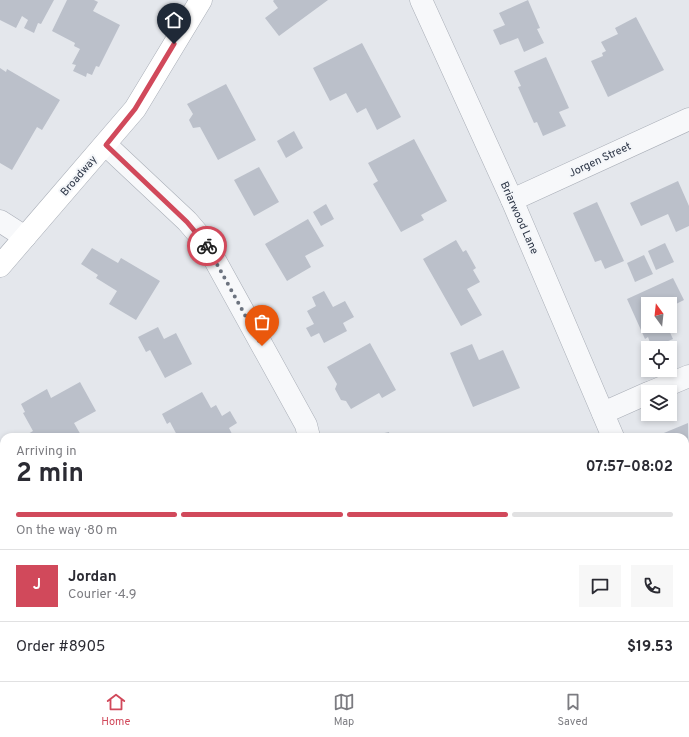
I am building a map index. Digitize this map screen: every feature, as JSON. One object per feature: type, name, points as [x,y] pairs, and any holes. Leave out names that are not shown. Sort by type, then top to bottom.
[{"type":"main road","name":"Broadway","points":[[0,266],[106,145],[135,109],[196,2]]},
{"type":"street","name":"Briarwood Lane","points":[[421,0],[512,200],[611,433]]},
{"type":"street","name":"Jorgen Street","points":[[512,200],[689,119]]},
{"type":"street","points":[[106,145],[187,222],[205,242],[306,425],[308,433]]},
{"type":"street","points":[[0,222],[25,237]]},
{"type":"street","points":[[668,385],[689,376]]},
{"type":"street","points":[[603,413],[641,397]]},
{"type":"building","points":[[0,0],[54,0],[41,24],[38,23],[34,33],[24,28],[28,20],[22,16],[16,28],[0,20]]},
{"type":"building","points":[[67,0],[94,0],[98,2],[93,11],[120,25],[99,67],[96,66],[92,75],[87,73],[86,77],[73,71],[76,65],[72,64],[80,49],[74,46],[75,43],[52,31]]},
{"type":"building","points":[[328,0],[279,36],[265,18],[278,8],[273,1]]},
{"type":"building","points":[[528,0],[540,28],[537,29],[544,43],[524,52],[518,38],[500,45],[493,30],[505,25],[499,13]]},
{"type":"building","points":[[636,17],[664,70],[608,97],[591,61],[603,56],[602,53],[606,51],[601,42],[618,34],[615,28]]},
{"type":"building","points":[[362,43],[401,117],[377,130],[366,108],[357,113],[346,93],[330,101],[313,68]]},
{"type":"building","points":[[546,57],[569,108],[559,112],[566,126],[543,136],[537,122],[534,123],[518,87],[521,86],[514,71]]},
{"type":"building","points":[[0,68],[6,72],[7,69],[60,100],[42,130],[37,127],[12,170],[0,163]]},
{"type":"building","points":[[226,84],[256,140],[218,160],[200,127],[193,128],[189,120],[193,114],[187,104]]},
{"type":"building","points":[[294,131],[303,148],[286,158],[277,141]]},
{"type":"building","points":[[414,139],[447,201],[421,215],[424,220],[401,232],[373,184],[378,181],[368,163]]},
{"type":"building","points":[[259,167],[279,202],[254,216],[234,180]]},
{"type":"building","points":[[678,181],[689,206],[689,226],[676,232],[668,214],[641,226],[630,203]]},
{"type":"building","points":[[597,202],[624,261],[605,269],[601,260],[595,262],[573,213]]},
{"type":"building","points":[[326,204],[334,219],[321,226],[313,212]]},
{"type":"building","points":[[308,219],[324,246],[305,256],[311,267],[287,281],[265,244]]},
{"type":"building","points":[[456,240],[463,252],[466,250],[476,268],[473,270],[480,282],[467,289],[482,315],[461,326],[423,259]]},
{"type":"building","points":[[665,243],[674,262],[656,270],[648,251]]},
{"type":"building","points":[[92,248],[118,263],[121,258],[160,281],[136,320],[109,304],[117,291],[96,278],[98,275],[81,264]]},
{"type":"building","points":[[644,255],[653,274],[635,282],[627,263]]},
{"type":"building","points":[[673,278],[684,300],[677,304],[677,297],[641,297],[641,330],[627,299]]},
{"type":"building","points":[[324,291],[333,307],[345,301],[354,317],[343,323],[347,331],[324,343],[319,333],[311,337],[306,328],[314,324],[307,311],[316,306],[312,297]]},
{"type":"building","points":[[158,327],[164,339],[176,333],[192,364],[165,378],[150,350],[146,352],[138,337]]},
{"type":"building","points":[[642,333],[670,333],[673,339],[668,341],[649,341],[648,337],[645,339]]},
{"type":"building","points":[[370,343],[396,390],[382,398],[379,393],[351,409],[346,401],[341,400],[335,389],[337,384],[327,367]]},
{"type":"building","points":[[472,344],[479,360],[503,350],[520,388],[473,407],[450,353]]},
{"type":"building","points":[[80,382],[96,411],[74,423],[80,433],[30,433],[33,431],[23,413],[25,412],[21,404],[47,389],[51,398]]},
{"type":"building","points":[[202,392],[211,408],[216,405],[222,416],[230,411],[237,423],[229,428],[232,433],[176,433],[170,422],[167,424],[162,414]]},
{"type":"building","points":[[688,423],[688,433],[664,433]]},
{"type":"way so far","points":[[207,246],[262,346]]},
{"type":"route","points":[[174,44],[135,109],[106,145],[187,222],[207,246]]}]
